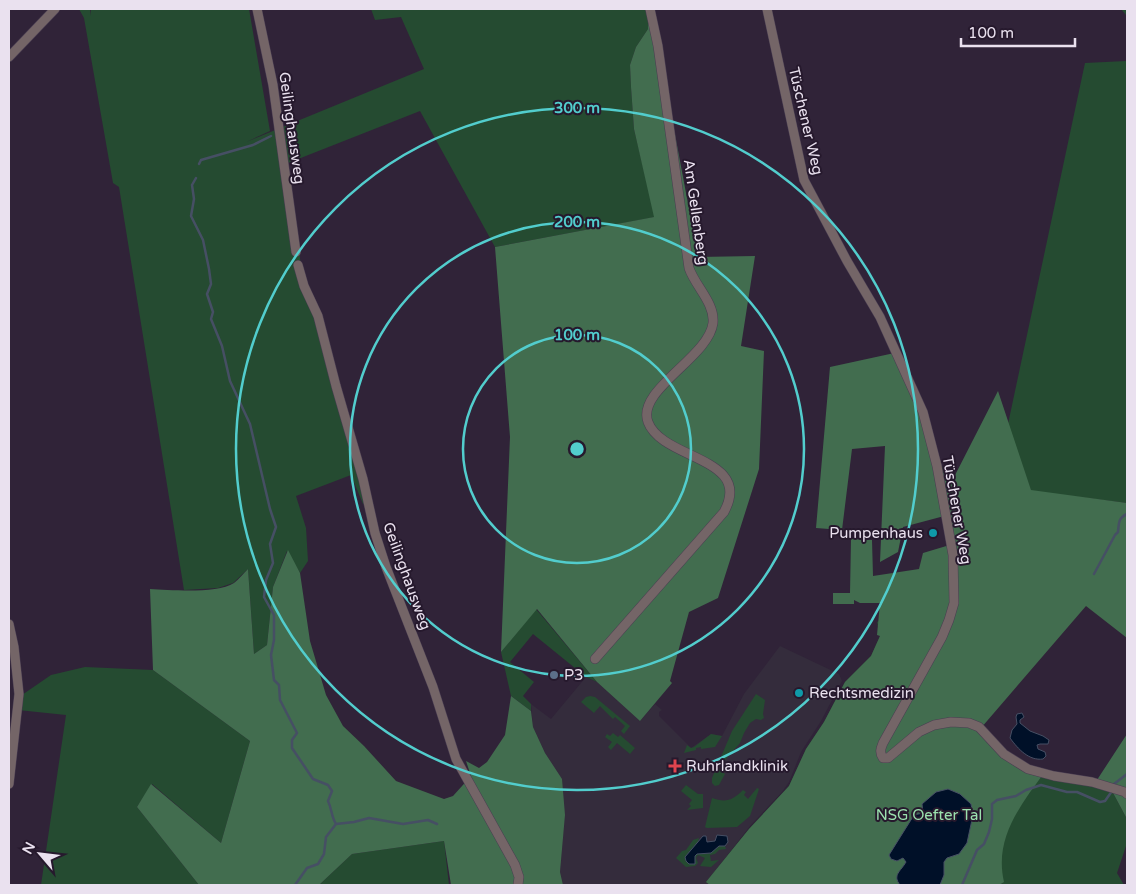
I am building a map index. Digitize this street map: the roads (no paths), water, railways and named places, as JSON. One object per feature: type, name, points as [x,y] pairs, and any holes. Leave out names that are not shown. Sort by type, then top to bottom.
[{"type":"street","points":[[9,57],[55,9]]},
{"type":"street","name":"Geilinghausweg","points":[[258,9],[272,85],[296,252]]},
{"type":"street","name":"Am Gellenberg","points":[[595,659],[724,512],[730,496],[730,486],[723,474],[659,436],[650,427],[647,420],[647,412],[652,399],[706,341],[713,323],[710,309],[690,268],[659,56],[650,9]]},
{"type":"street","name":"Tüschener Weg","points":[[767,9],[804,180],[847,261],[880,317],[923,412],[949,532],[954,580],[954,603],[949,620],[883,743],[880,749],[881,755],[883,758],[888,758],[919,732],[934,725],[951,722],[969,723],[979,727],[1004,754],[1028,769],[1054,776],[1092,782],[1126,793]]},
{"type":"street","name":"Geilinghausweg","points":[[298,265],[304,286],[318,316],[386,567],[427,671],[456,759],[515,865],[519,877],[518,885]]},
{"type":"street","points":[[9,624],[14,647],[18,694],[9,784]]},
{"type":"water","points":[[1022,713],[1024,717],[1020,720],[1020,723],[1030,731],[1049,740],[1048,744],[1037,745],[1038,749],[1045,752],[1046,756],[1043,759],[1029,756],[1020,750],[1010,738],[1012,730],[1017,724],[1017,714]]},
{"type":"water","points":[[948,789],[960,794],[971,804],[973,815],[967,843],[959,854],[947,858],[944,862],[944,875],[940,885],[900,885],[897,876],[906,862],[903,858],[897,861],[891,859],[889,855],[914,815],[923,813],[922,804],[936,792]]},
{"type":"water","points":[[717,835],[727,836],[728,842],[725,846],[719,846],[711,853],[697,854],[695,856],[695,864],[689,864],[686,861],[685,857],[703,836],[706,836],[707,842],[715,841]]},
{"type":"waterway","points":[[199,164],[201,160],[253,145],[271,136]]},
{"type":"waterway","points":[[196,178],[192,185],[194,199],[191,216],[203,240],[209,269],[211,284],[207,294],[213,312],[211,319],[222,346],[230,381],[250,424],[276,527],[270,544],[273,563],[266,580],[264,597],[274,615],[274,640],[271,655],[274,680],[279,685],[280,700],[297,733],[292,740],[292,748],[313,779],[328,785],[332,791],[328,801],[336,824],[326,837],[324,854],[318,864],[307,868],[295,885]]},
{"type":"waterway","points":[[1094,574],[1118,532],[1120,519],[1127,514]]},
{"type":"waterway","points":[[1114,784],[1127,774]]},
{"type":"waterway","points":[[962,885],[977,850],[984,844],[989,832],[992,819],[992,804],[997,800],[1016,796],[1041,785],[1067,792],[1077,792],[1100,802],[1105,801],[1112,791]]},
{"type":"waterway","points":[[336,824],[369,818],[403,824],[428,820],[437,824]]},
{"type":"place","name":"Pumpenhaus","points":[[933,533]]},
{"type":"place","name":"P3","points":[[554,675]]},
{"type":"place","name":"Rechtsmedizin","points":[[799,693]]},
{"type":"place","name":"Ruhrlandklinik","points":[[675,766]]},
{"type":"park label","name":"NSG Oefter Tal","points":[[929,815]]}]
